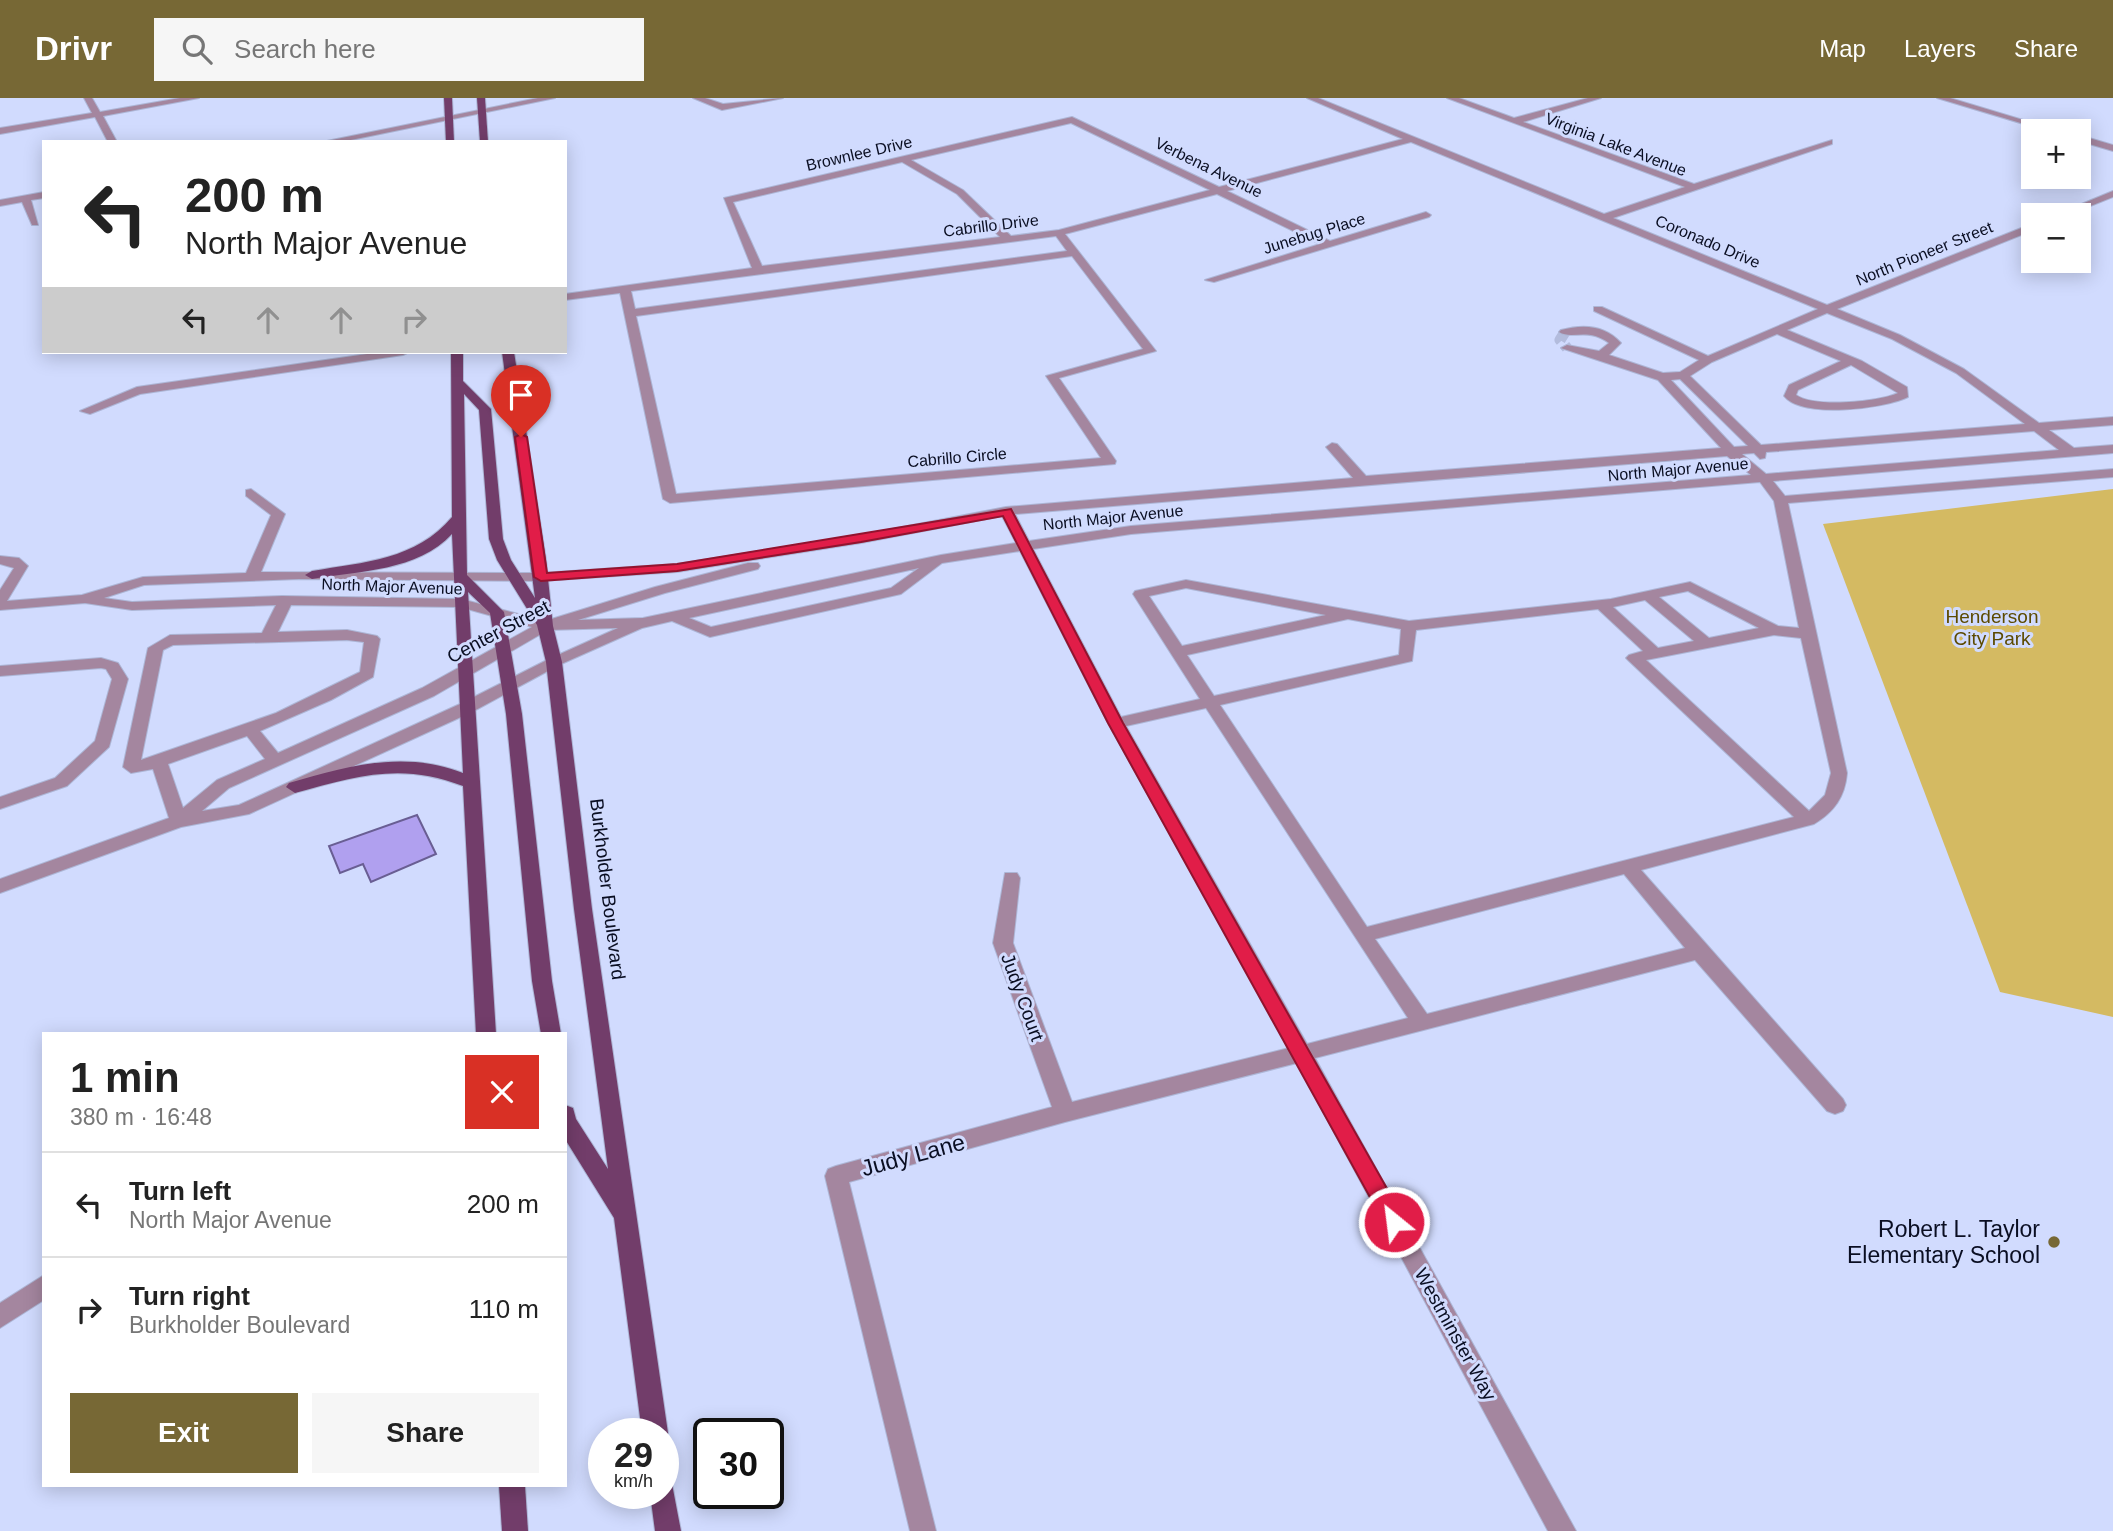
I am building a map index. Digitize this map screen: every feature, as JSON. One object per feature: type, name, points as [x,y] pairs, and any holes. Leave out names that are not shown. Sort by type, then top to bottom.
[{"type":"main road","points":[[448,98],[450,140]]},
{"type":"main road","points":[[481,98],[484,140]]},
{"type":"main road","points":[[457,354],[461,603],[486,1032]]},
{"type":"main road","name":"Burkholder Boulevard","points":[[508,354],[541,577],[545,626],[554,663],[583,909],[653,1418]]},
{"type":"main road","points":[[459,383],[485,409],[496,539],[545,626]]},
{"type":"main road","points":[[312,575],[380,563],[412,554],[436,542],[460,517]]},
{"type":"main road","points":[[460,576],[497,612],[514,714],[542,981],[551,1032]]},
{"type":"main road","points":[[295,788],[361,768],[402,765],[445,770],[471,783]]},
{"type":"main road","points":[[567,1123],[625,1216]]},
{"type":"main road","points":[[512,1487],[515,1531]]},
{"type":"main road","points":[[665,1509],[668,1531]]},
{"type":"street","points":[[89,98],[112,140]]},
{"type":"street","points":[[0,131],[195,98]]},
{"type":"street","points":[[337,140],[551,98]]},
{"type":"street","points":[[697,98],[722,107],[779,98]]},
{"type":"street","name":"Coronado Drive","points":[[1311,98],[1896,337],[1960,371],[2072,453]]},
{"type":"street","name":"Virginia Lake Avenue","points":[[1451,98],[1692,187]]},
{"type":"street","points":[[1515,121],[1597,98]]},
{"type":"street","points":[[1941,98],[2021,121]]},
{"type":"street","name":"Brownlee Drive","points":[[758,270],[727,200],[1072,120]]},
{"type":"street","name":"Verbena Avenue","points":[[1072,120],[1331,245]]},
{"type":"street","name":"Cabrillo Drive","points":[[567,297],[1059,233],[1412,139]]},
{"type":"street","points":[[1606,217],[1829,142]]},
{"type":"street","points":[[2091,142],[2113,148]]},
{"type":"street","points":[[903,159],[960,191],[1007,238]]},
{"type":"street","points":[[2090,203],[2113,194]]},
{"type":"street","points":[[0,203],[42,195]]},
{"type":"street","points":[[25,198],[35,223]]},
{"type":"street","name":"Junebug Place","points":[[1210,280],[1426,215]]},
{"type":"street","name":"North Pioneer Street","points":[[1683,375],[1708,360],[1827,309],[2021,231]]},
{"type":"street","name":"Cabrillo Circle","points":[[625,290],[670,499],[1111,461],[1052,376],[1150,351],[1059,233]]},
{"type":"street","points":[[631,313],[1072,253]]},
{"type":"street","points":[[1598,309],[1708,360]]},
{"type":"street","points":[[1598,332],[1625,321]]},
{"type":"street","points":[[1564,332],[1580,329],[1598,332],[1615,344],[1606,353],[1598,355]]},
{"type":"street","points":[[1778,330],[1850,361],[1884,377],[1903,390],[1904,394],[1891,400],[1818,405],[1801,404],[1790,396],[1793,388],[1850,361]]},
{"type":"street","points":[[1567,348],[1598,355],[1662,377],[1683,375],[1760,450],[1764,480]]},
{"type":"street","points":[[86,411],[137,391],[389,354]]},
{"type":"street","points":[[1362,934],[1808,820],[1832,801],[1838,789],[1839,774],[1781,500],[1764,480],[1731,452],[1662,377]]},
{"type":"street","points":[[1689,407],[1713,405]]},
{"type":"street","name":"North Major Avenue","points":[[83,599],[143,581],[312,575],[541,577],[677,568],[861,539],[1006,511],[2113,421]]},
{"type":"street","points":[[1332,447],[1363,481]]},
{"type":"street","name":"North Major Avenue","points":[[0,603],[83,599],[132,606],[286,600],[461,603],[545,626],[643,623],[941,559],[1131,530],[1764,480],[2113,449]]},
{"type":"street","points":[[1781,500],[2113,473]]},
{"type":"street","points":[[251,493],[278,514],[252,576]]},
{"type":"street","name":"Westminster Way","points":[[1006,511],[1116,723],[1303,1055],[1563,1531]]},
{"type":"street","name":"Center Street","points":[[179,821],[223,784],[428,692],[545,626],[660,590],[861,539]]},
{"type":"street","points":[[672,616],[710,632],[896,591],[941,559]]},
{"type":"street","points":[[0,560],[13,561],[21,569],[0,603]]},
{"type":"street","points":[[1422,1023],[1140,594],[1186,584],[1409,626],[1601,604],[1690,586],[1774,630]]},
{"type":"street","points":[[1648,595],[1706,644]]},
{"type":"street","points":[[268,637],[286,600]]},
{"type":"street","points":[[1601,604],[1655,654]]},
{"type":"street","points":[[1178,652],[1353,614]]},
{"type":"street","name":"Center Street","points":[[0,886],[179,821],[243,810],[643,623]]},
{"type":"street","points":[[1116,723],[1407,658],[1409,626]]},
{"type":"street","points":[[1808,634],[1774,630],[1634,658],[1808,820]]},
{"type":"street","points":[[347,635],[372,639],[367,674],[302,707],[249,728],[159,761],[131,767],[156,648],[170,640],[347,635]]},
{"type":"street","points":[[0,671],[101,663],[112,666],[120,678],[103,743],[61,782],[0,803]]},
{"type":"street","points":[[249,728],[276,761]]},
{"type":"street","points":[[159,761],[179,821]]},
{"type":"street","points":[[1628,867],[1699,952],[1835,1105]]},
{"type":"street","name":"Judy Court","points":[[1011,878],[1003,943],[1065,1113]]},
{"type":"street","name":"Judy Lane","points":[[923,1531],[836,1177],[1065,1113],[1303,1055],[1699,952]]},
{"type":"street","points":[[0,1317],[42,1287]]},
{"type":"green space","name":"Henderson City Park","points":[[2113,489],[2113,1017],[2000,992],[1823,524]]},
{"type":"building","points":[[417,815],[436,854],[371,882],[363,864],[340,873],[329,846]]},
{"type":"tunnel","points":[[1565,332],[1560,340],[1567,348]]},
{"type":"place","name":"Robert L. Taylor Elementary School","points":[[2054,1242]]},
{"type":"route","points":[[521,437],[541,577],[677,568],[861,539],[1006,511],[1116,723],[1394,1222]]}]
